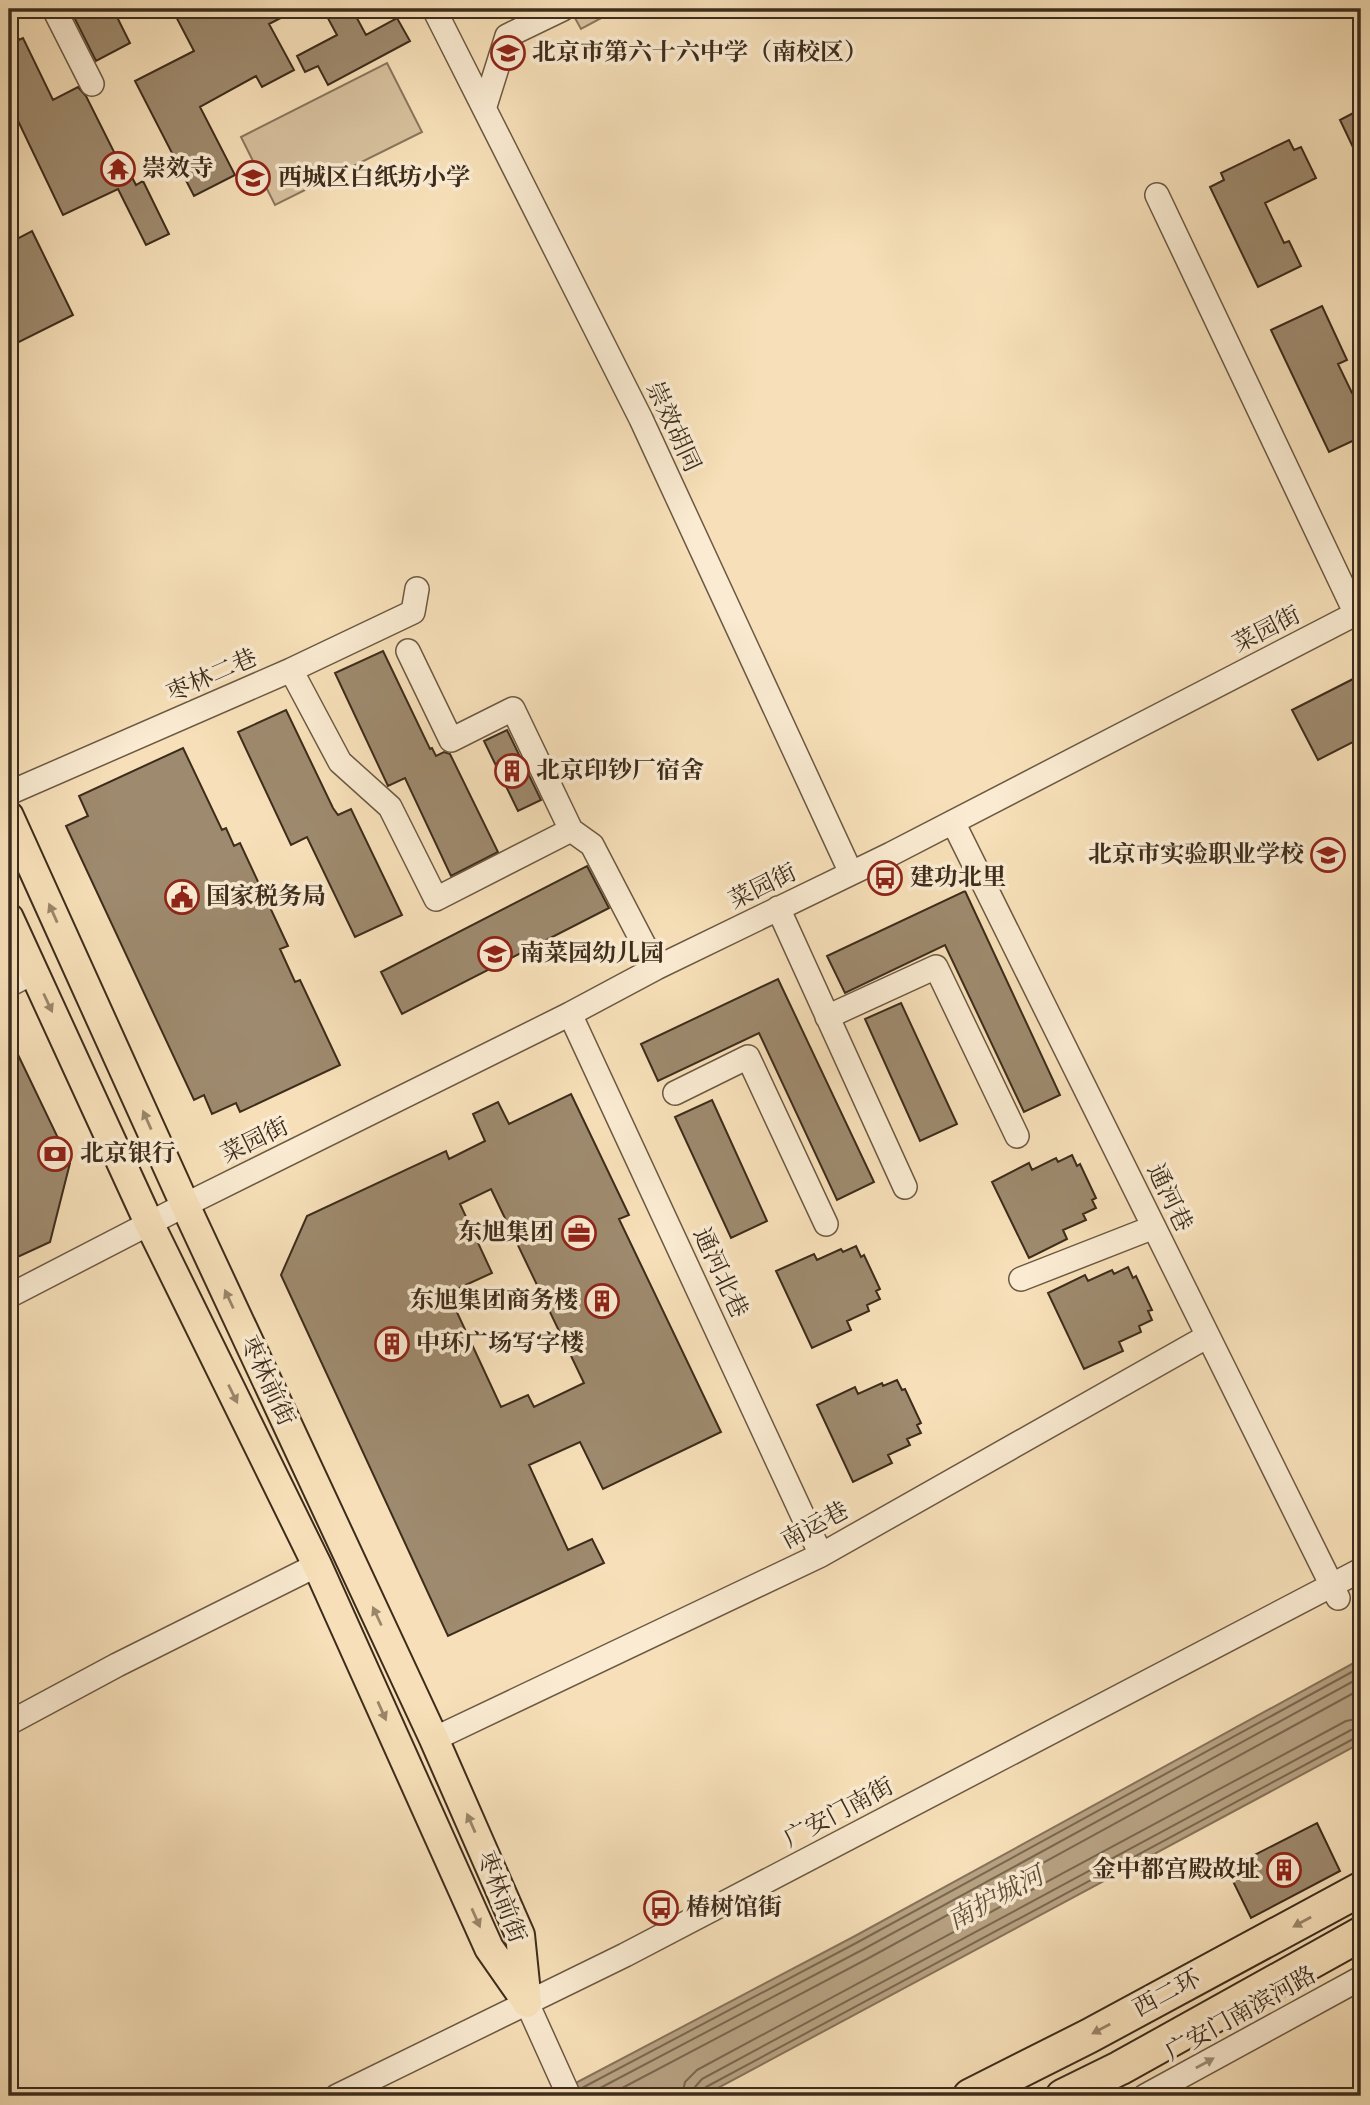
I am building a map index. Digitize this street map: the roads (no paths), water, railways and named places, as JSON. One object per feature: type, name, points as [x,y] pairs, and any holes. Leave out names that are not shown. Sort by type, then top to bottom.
[{"type":"highway","name":"西二环","points":[[970,2096],[1101,2030],[1361,1889]]},
{"type":"highway","name":"西二环","points":[[1063,2096],[1361,1934]]},
{"type":"main road","name":"枣林前街","points":[[9,816],[185,1205],[434,1739],[520,1936],[530,2010]]},
{"type":"main road","name":"枣林前街","points":[[9,918],[149,1223],[317,1565],[489,1948],[530,2010]]},
{"type":"street","points":[[54,9],[92,84]]},
{"type":"street","name":"崇效胡同","points":[[434,9],[641,419],[851,873]]},
{"type":"street","points":[[485,106],[507,36],[563,9]]},
{"type":"street","points":[[1157,195],[1359,612]]},
{"type":"street","name":"枣林二巷","points":[[9,793],[291,670],[413,612],[417,589]]},
{"type":"street","name":"菜园街","points":[[9,1296],[149,1223],[570,1014],[656,968],[953,822],[1359,612]]},
{"type":"street","points":[[408,651],[451,740],[513,709],[571,830],[592,845],[656,968]]},
{"type":"street","points":[[291,670],[340,762],[390,807],[436,899],[571,830]]},
{"type":"street","name":"通河巷","points":[[953,822],[1335,1591]]},
{"type":"street","points":[[778,908],[905,1188]]},
{"type":"street","points":[[827,1017],[936,967],[1017,1136]]},
{"type":"street","points":[[9,985],[34,972]]},
{"type":"street","name":"通河北巷","points":[[570,1014],[821,1555]]},
{"type":"street","points":[[675,1093],[748,1057],[827,1224]]},
{"type":"street","points":[[1021,1279],[1154,1227]]},
{"type":"street","name":"南运巷","points":[[434,1739],[821,1555],[1208,1336]]},
{"type":"street","points":[[9,1723],[117,1665],[317,1565]]},
{"type":"street","name":"广安门南街","points":[[374,2096],[625,1955],[1335,1591],[1361,1570]]},
{"type":"street","name":"广安门南街","points":[[1335,1591],[1361,1586]]},
{"type":"street","name":"广安门南滨河路","points":[[1145,2096],[1361,1978]]},
{"type":"street","points":[[530,2010],[569,2096]]},
{"type":"street","name":"广安门南街","points":[[337,2096],[530,2010]]},
{"type":"water","name":"南护城河","points":[[1361,1659],[1361,1743],[703,2096],[551,2096],[855,1936]]},
{"type":"place","name":"北京市第六十六中学（南校区）","points":[[508,53]]},
{"type":"place","name":"崇效寺","points":[[118,169]]},
{"type":"place","name":"西城区白纸坊小学","points":[[253,178]]},
{"type":"place","name":"北京印钞厂宿舍","points":[[512,771]]},
{"type":"place","name":"北京市实验职业学校","points":[[1328,855]]},
{"type":"place","name":"建功北里","points":[[885,878]]},
{"type":"place","name":"国家税务局","points":[[182,897]]},
{"type":"place","name":"南菜园幼儿园","points":[[495,954]]},
{"type":"place","name":"北京银行","points":[[55,1154]]},
{"type":"place","name":"东旭集团","points":[[579,1233]]},
{"type":"place","name":"东旭集团商务楼","points":[[602,1301]]},
{"type":"place","name":"中环广场写字楼","points":[[392,1344]]},
{"type":"place","name":"金中都宫殿故址","points":[[1284,1870]]},
{"type":"place","name":"椿树馆街","points":[[661,1908]]}]
